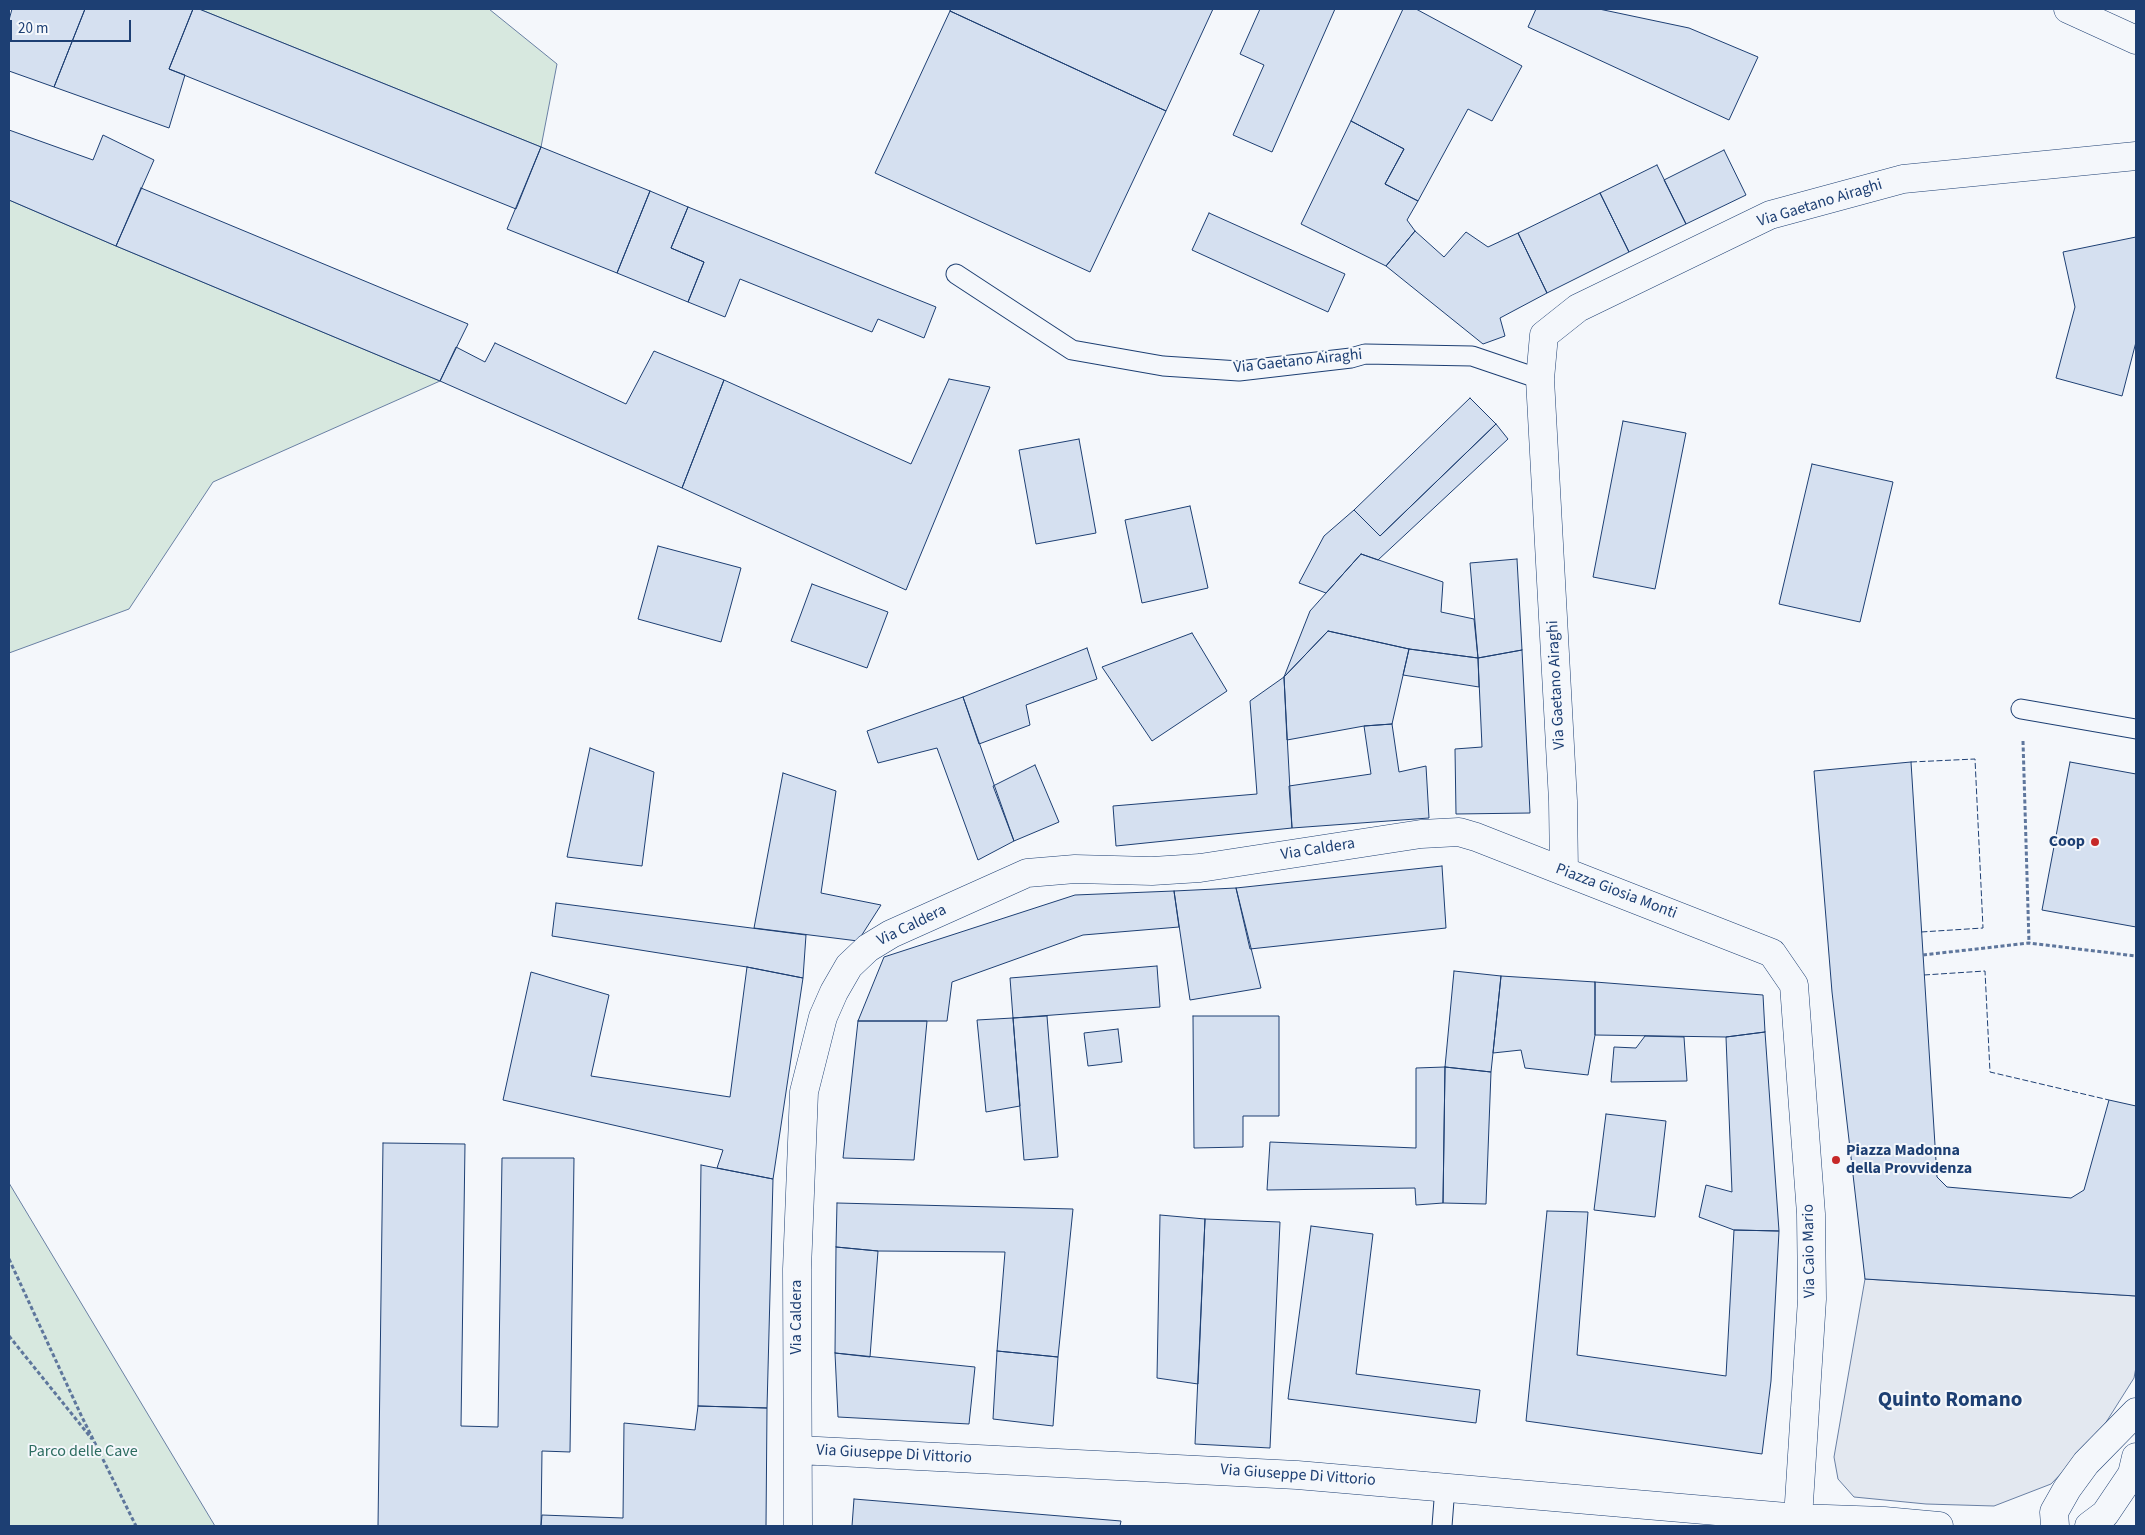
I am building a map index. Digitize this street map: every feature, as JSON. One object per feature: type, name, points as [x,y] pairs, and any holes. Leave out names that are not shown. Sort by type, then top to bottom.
[{"type":"street","points":[[2068,9],[2136,40]]},
{"type":"street","name":"Via Gaetano Airaghi","points":[[1564,871],[1563,801],[1540,379],[1544,335],[1573,311],[1770,215],[1902,179],[2136,156]]},
{"type":"street","name":"Piazza Giosia Monti","points":[[1421,834],[1459,832],[1476,837],[1772,953],[1794,985]]},
{"type":"street","name":"Via Caldera","points":[[798,1526],[797,1269],[804,1092],[823,1017],[834,992],[849,966],[868,948],[891,934],[1027,874],[1075,868],[1152,871],[1200,868],[1421,834]]},
{"type":"street","name":"Via Caio Mario","points":[[1794,985],[1811,1214],[1812,1299],[1798,1518]]},
{"type":"street","points":[[2055,1526],[2054,1512],[2067,1489],[2086,1463],[2136,1412]]},
{"type":"street","name":"Via Giuseppe Di Vittorio","points":[[798,1450],[1296,1475],[1798,1518]]},
{"type":"street","points":[[2089,1526],[2105,1514],[2132,1474],[2136,1456]]},
{"type":"street","points":[[1798,1518],[1884,1521],[1940,1526]]},
{"type":"lane","name":"Via Gaetano Airaghi","points":[[956,274],[1072,350],[1163,366],[1238,371],[1351,358],[1365,354],[1472,356],[1540,379]]},
{"type":"lane","points":[[2022,708],[2136,729]]},
{"type":"lane","points":[[1442,1526],[1445,1487]]},
{"type":"path","points":[[2022,708],[2029,943]]},
{"type":"path","points":[[1923,955],[2029,943],[2136,956]]},
{"type":"path","points":[[9,1259],[135,1526]]},
{"type":"path","points":[[9,1336],[96,1444]]},
{"type":"green space","points":[[199,9],[489,9],[557,64],[541,147]]},
{"type":"green space","points":[[9,200],[440,381],[213,482],[129,609],[9,653]]},
{"type":"green space","name":"Parco delle Cave","points":[[9,1183],[215,1526],[9,1526]]},
{"type":"shaded area","points":[[1865,1279],[2136,1296],[2136,1367],[2134,1378],[2098,1435],[2051,1484],[1994,1506],[1926,1504],[1854,1497],[1838,1479],[1834,1457]]},
{"type":"building","points":[[12,9],[85,9],[54,87],[9,71],[9,20]]},
{"type":"building","points":[[85,9],[193,9],[169,69],[185,75],[169,128],[54,87]]},
{"type":"building","points":[[193,9],[199,9],[541,147],[516,209],[169,69]]},
{"type":"building","points":[[951,9],[1213,9],[1166,111],[950,11]]},
{"type":"building","points":[[1260,9],[1335,9],[1272,152],[1233,135],[1264,65],[1240,54]]},
{"type":"building","points":[[1403,9],[1416,9],[1522,66],[1492,121],[1468,109],[1418,201],[1385,184],[1404,149],[1351,121]]},
{"type":"building","points":[[1536,9],[1599,9],[1689,28],[1758,57],[1729,120],[1528,27]]},
{"type":"building","points":[[950,11],[1166,111],[1090,272],[875,173]]},
{"type":"building","points":[[1351,121],[1404,149],[1385,184],[1418,201],[1407,220],[1415,231],[1386,266],[1301,224]]},
{"type":"building","points":[[9,130],[93,160],[103,135],[154,160],[116,246],[9,200]]},
{"type":"building","points":[[541,147],[650,191],[617,273],[507,229]]},
{"type":"building","points":[[1724,150],[1746,195],[1686,224],[1664,180]]},
{"type":"building","points":[[1657,165],[1686,224],[1629,252],[1600,193]]},
{"type":"building","points":[[141,188],[468,324],[440,381],[116,246]]},
{"type":"building","points":[[650,191],[688,207],[671,248],[704,262],[688,302],[617,273]]},
{"type":"building","points":[[1600,193],[1629,252],[1547,293],[1518,233]]},
{"type":"building","points":[[688,207],[936,307],[924,338],[878,319],[872,332],[740,279],[725,317],[688,302],[704,262],[671,248]]},
{"type":"building","points":[[1209,213],[1345,274],[1328,312],[1192,250]]},
{"type":"building","points":[[1415,231],[1444,257],[1466,232],[1488,247],[1518,233],[1547,293],[1500,318],[1505,336],[1483,344],[1386,266]]},
{"type":"building","points":[[2136,237],[2136,342],[2122,396],[2056,378],[2075,307],[2063,252]]},
{"type":"building","points":[[495,343],[626,404],[654,351],[724,380],[682,488],[440,381],[456,347],[485,362]]},
{"type":"building","points":[[949,379],[990,387],[906,590],[682,488],[724,380],[911,464]]},
{"type":"building","points":[[1470,398],[1496,424],[1380,536],[1354,510]]},
{"type":"building","points":[[1623,421],[1686,433],[1655,589],[1593,577]]},
{"type":"building","points":[[1496,424],[1508,439],[1378,560],[1361,554],[1326,593],[1299,583],[1324,536],[1354,510],[1380,536]]},
{"type":"building","points":[[1079,439],[1096,533],[1036,544],[1019,450]]},
{"type":"building","points":[[1812,464],[1893,482],[1860,622],[1779,604]]},
{"type":"building","points":[[1190,506],[1208,588],[1142,603],[1125,520]]},
{"type":"building","points":[[658,546],[741,568],[721,642],[638,619]]},
{"type":"building","points":[[1361,554],[1443,582],[1441,612],[1474,619],[1478,658],[1409,649],[1328,631],[1284,677],[1310,611]]},
{"type":"building","points":[[1517,559],[1522,650],[1478,658],[1470,563]]},
{"type":"building","points":[[812,584],[888,612],[867,668],[791,641]]},
{"type":"building","points":[[1328,631],[1409,649],[1392,724],[1364,726],[1287,740],[1284,677]]},
{"type":"building","points":[[1192,633],[1227,691],[1152,741],[1102,667]]},
{"type":"building","points":[[1087,648],[1097,679],[1026,705],[1030,725],[979,744],[963,697]]},
{"type":"building","points":[[1409,649],[1478,658],[1479,687],[1403,675]]},
{"type":"building","points":[[1522,650],[1530,813],[1456,814],[1455,749],[1482,747],[1478,658]]},
{"type":"building","points":[[1284,677],[1292,828],[1116,846],[1113,806],[1257,794],[1250,701]]},
{"type":"building","points":[[963,697],[1014,841],[978,860],[937,748],[878,763],[867,731]]},
{"type":"building","points":[[1392,724],[1399,772],[1426,766],[1429,818],[1292,828],[1289,786],[1371,774],[1364,726]]},
{"type":"building","points":[[590,748],[654,772],[642,866],[567,857]]},
{"type":"building","points":[[1911,762],[1937,1177],[1947,1187],[2071,1198],[2084,1190],[2109,1100],[2136,1106],[2136,1296],[1865,1279],[1832,992],[1814,771]]},
{"type":"building","name":"Coop","points":[[2070,762],[2136,774],[2136,927],[2042,910]]},
{"type":"building","points":[[1035,765],[1059,822],[1014,841],[993,786]]},
{"type":"building","points":[[783,773],[836,791],[821,893],[881,905],[858,941],[754,928]]},
{"type":"building","points":[[1442,866],[1446,928],[1250,949],[1236,888]]},
{"type":"building","points":[[1236,888],[1261,988],[1190,1000],[1174,891]]},
{"type":"building","points":[[1174,891],[1179,927],[1083,935],[952,982],[947,1021],[858,1021],[884,957],[1075,895]]},
{"type":"building","points":[[556,903],[806,935],[803,978],[747,967],[552,936]]},
{"type":"building","points":[[1157,966],[1160,1007],[1013,1018],[1010,978]]},
{"type":"building","points":[[747,967],[803,978],[773,1179],[717,1168],[723,1150],[503,1100],[531,972],[609,995],[591,1076],[730,1097]]},
{"type":"building","points":[[1454,971],[1501,976],[1491,1072],[1445,1067]]},
{"type":"building","points":[[1501,976],[1595,982],[1595,1035],[1588,1075],[1525,1068],[1521,1050],[1493,1053]]},
{"type":"building","points":[[1595,982],[1763,995],[1765,1032],[1726,1037],[1595,1035]]},
{"type":"building","points":[[1047,1016],[1058,1157],[1024,1160],[1013,1018]]},
{"type":"building","points":[[1193,1016],[1279,1016],[1279,1116],[1243,1116],[1243,1147],[1194,1148]]},
{"type":"building","points":[[1013,1018],[1020,1106],[986,1112],[977,1020]]},
{"type":"building","points":[[858,1021],[927,1021],[914,1160],[843,1158]]},
{"type":"building","points":[[1118,1029],[1122,1062],[1088,1066],[1084,1033]]},
{"type":"building","points":[[1765,1032],[1779,1231],[1734,1230],[1699,1217],[1706,1185],[1732,1192],[1726,1037]]},
{"type":"building","points":[[1645,1036],[1684,1037],[1687,1081],[1611,1082],[1614,1047],[1636,1048]]},
{"type":"building","points":[[1445,1067],[1443,1203],[1416,1205],[1415,1188],[1267,1190],[1270,1142],[1416,1148],[1416,1068]]},
{"type":"building","points":[[1445,1067],[1491,1072],[1486,1204],[1443,1203]]},
{"type":"building","points":[[1606,1114],[1666,1121],[1655,1217],[1594,1210]]},
{"type":"building","points":[[383,1143],[465,1144],[461,1426],[498,1427],[502,1158],[574,1158],[570,1452],[542,1451],[541,1526],[378,1526]]},
{"type":"building","points":[[701,1165],[773,1179],[767,1408],[698,1406]]},
{"type":"building","points":[[837,1203],[1073,1209],[1058,1357],[997,1351],[1005,1252],[878,1251],[836,1247]]},
{"type":"building","points":[[1547,1211],[1588,1212],[1577,1355],[1726,1376],[1734,1230],[1779,1231],[1771,1381],[1762,1454],[1526,1421]]},
{"type":"building","points":[[1160,1215],[1205,1219],[1198,1384],[1157,1378]]},
{"type":"building","points":[[1205,1219],[1280,1222],[1270,1448],[1195,1444]]},
{"type":"building","points":[[1311,1226],[1373,1234],[1356,1374],[1480,1390],[1476,1423],[1288,1399]]},
{"type":"building","points":[[836,1247],[878,1251],[870,1357],[835,1353]]},
{"type":"building","points":[[997,1351],[1058,1357],[1053,1426],[993,1419]]},
{"type":"building","points":[[835,1353],[975,1367],[969,1424],[838,1417]]},
{"type":"building","points":[[698,1406],[767,1408],[766,1526],[541,1526],[542,1515],[623,1518],[624,1423],[695,1430]]},
{"type":"building","points":[[854,1499],[1121,1521],[1120,1526],[852,1526]]},
{"type":"fence","points":[[1911,762],[1975,759],[1983,928],[1921,932]]},
{"type":"fence","points":[[1924,975],[1985,971],[1990,1072],[2109,1100]]},
{"type":"place","name":"Coop","points":[[2095,842]]},
{"type":"place","name":"Piazza Madonna della Provvidenza","points":[[1836,1160]]},
{"type":"district","name":"Quinto Romano","points":[[1950,1401]]}]
